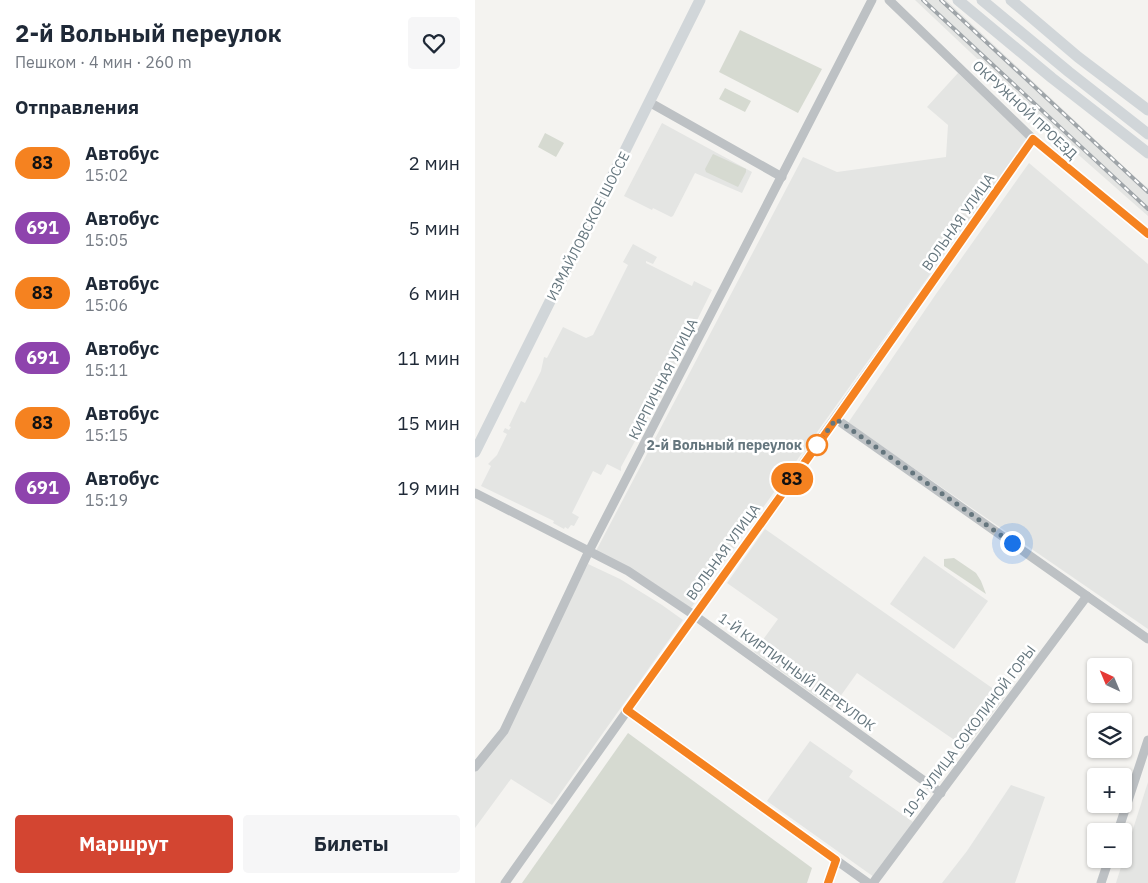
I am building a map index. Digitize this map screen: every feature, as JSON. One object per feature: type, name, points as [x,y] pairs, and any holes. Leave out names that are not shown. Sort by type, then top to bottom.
[{"type":"main road","name":"ИЗМАЙЛОВСКОЕ ШОССЕ","points":[[475,452],[700,0]]},
{"type":"main road","points":[[958,0],[1052,78],[1148,153]]},
{"type":"main road","points":[[982,0],[1148,134]]},
{"type":"main road","points":[[1011,0],[1078,57],[1148,110]]},
{"type":"street","name":"КИРПИЧНАЯ УЛИЦА","points":[[475,767],[504,731],[589,551],[872,0]]},
{"type":"street","name":"ОКРУЖНОЙ ПРОЕЗД","points":[[889,0],[1033,139],[1148,234]]},
{"type":"street","points":[[649,102],[782,176]]},
{"type":"street","name":"ВОЛЬНАЯ УЛИЦА","points":[[505,883],[1033,139]]},
{"type":"street","points":[[836,419],[1148,639]]},
{"type":"street","name":"1-Й КИРПИЧНЫЙ ПЕРЕУЛОК","points":[[475,493],[628,571],[657,589],[941,793]]},
{"type":"street","name":"10-Я УЛИЦА СОКОЛИНОЙ ГОРЫ","points":[[873,883],[1087,596]]},
{"type":"street","points":[[627,710],[868,883]]},
{"type":"street","points":[[1121,823],[1148,740]]},
{"type":"street","points":[[828,883],[836,860]]},
{"type":"street","points":[[1101,883],[1106,868]]},
{"type":"shaded area","points":[[915,0],[946,0],[1148,188],[1148,216],[1040,121],[1041,118],[1015,93],[1011,97],[1002,88],[1005,85]]},
{"type":"shaded area","points":[[740,30],[822,69],[798,113],[719,72]]},
{"type":"shaded area","points":[[958,73],[1027,139],[691,608],[645,577],[596,551],[803,157],[837,172],[946,157],[948,125],[927,107]]},
{"type":"shaded area","points":[[725,88],[751,101],[745,112],[719,99]]},
{"type":"shaded area","points":[[662,123],[752,172],[742,193],[695,173],[671,217],[624,196]]},
{"type":"shaded area","points":[[545,133],[564,143],[556,157],[538,147]]},
{"type":"shaded area","points":[[713,154],[746,169],[738,187],[706,172],[705,169]]},
{"type":"shaded area","points":[[1029,163],[1148,264],[1148,629],[848,423]]},
{"type":"shaded area","points":[[633,244],[657,257],[653,264],[646,261],[646,263],[692,286],[694,281],[712,290],[661,393],[621,467],[621,471],[607,464],[601,475],[593,471],[572,513],[579,517],[574,526],[571,525],[568,529],[565,527],[564,529],[553,523],[554,521],[481,486],[491,466],[488,464],[497,455],[507,434],[503,432],[505,428],[509,430],[511,427],[509,426],[521,401],[525,403],[541,371],[544,357],[547,358],[563,327],[586,338],[593,335],[628,265],[623,262]]},
{"type":"shaded area","points":[[765,529],[1005,697],[966,748],[857,673],[832,708],[754,652],[778,619],[727,583]]},
{"type":"shaded area","points":[[924,556],[988,601],[954,649],[890,604]]},
{"type":"shaded area","points":[[954,558],[976,573],[986,594],[944,566],[944,559]]},
{"type":"shaded area","points":[[588,564],[620,579],[683,620],[552,805],[511,779],[475,828],[475,770],[505,731]]},
{"type":"shaded area","points":[[628,733],[812,868],[807,883],[522,883]]},
{"type":"shaded area","points":[[810,741],[853,771],[849,777],[913,822],[874,877],[767,801]]},
{"type":"shaded area","points":[[1148,782],[1148,883],[1116,883],[1121,868],[1132,868],[1132,832]]},
{"type":"shaded area","points":[[1011,785],[1045,797],[1015,883],[942,883],[967,851]]},
{"type":"railway","points":[[923,0],[1148,209]]},
{"type":"railway","points":[[941,0],[1148,192]]},
{"type":"bus line","name":"83","points":[[828,883],[836,860],[627,710],[836,419],[1033,139],[1148,234]]},
{"type":"place","name":"2-й Вольный переулок","points":[[817,445]]},
{"type":"route","points":[[817,445],[836,419],[1012,543]]}]
